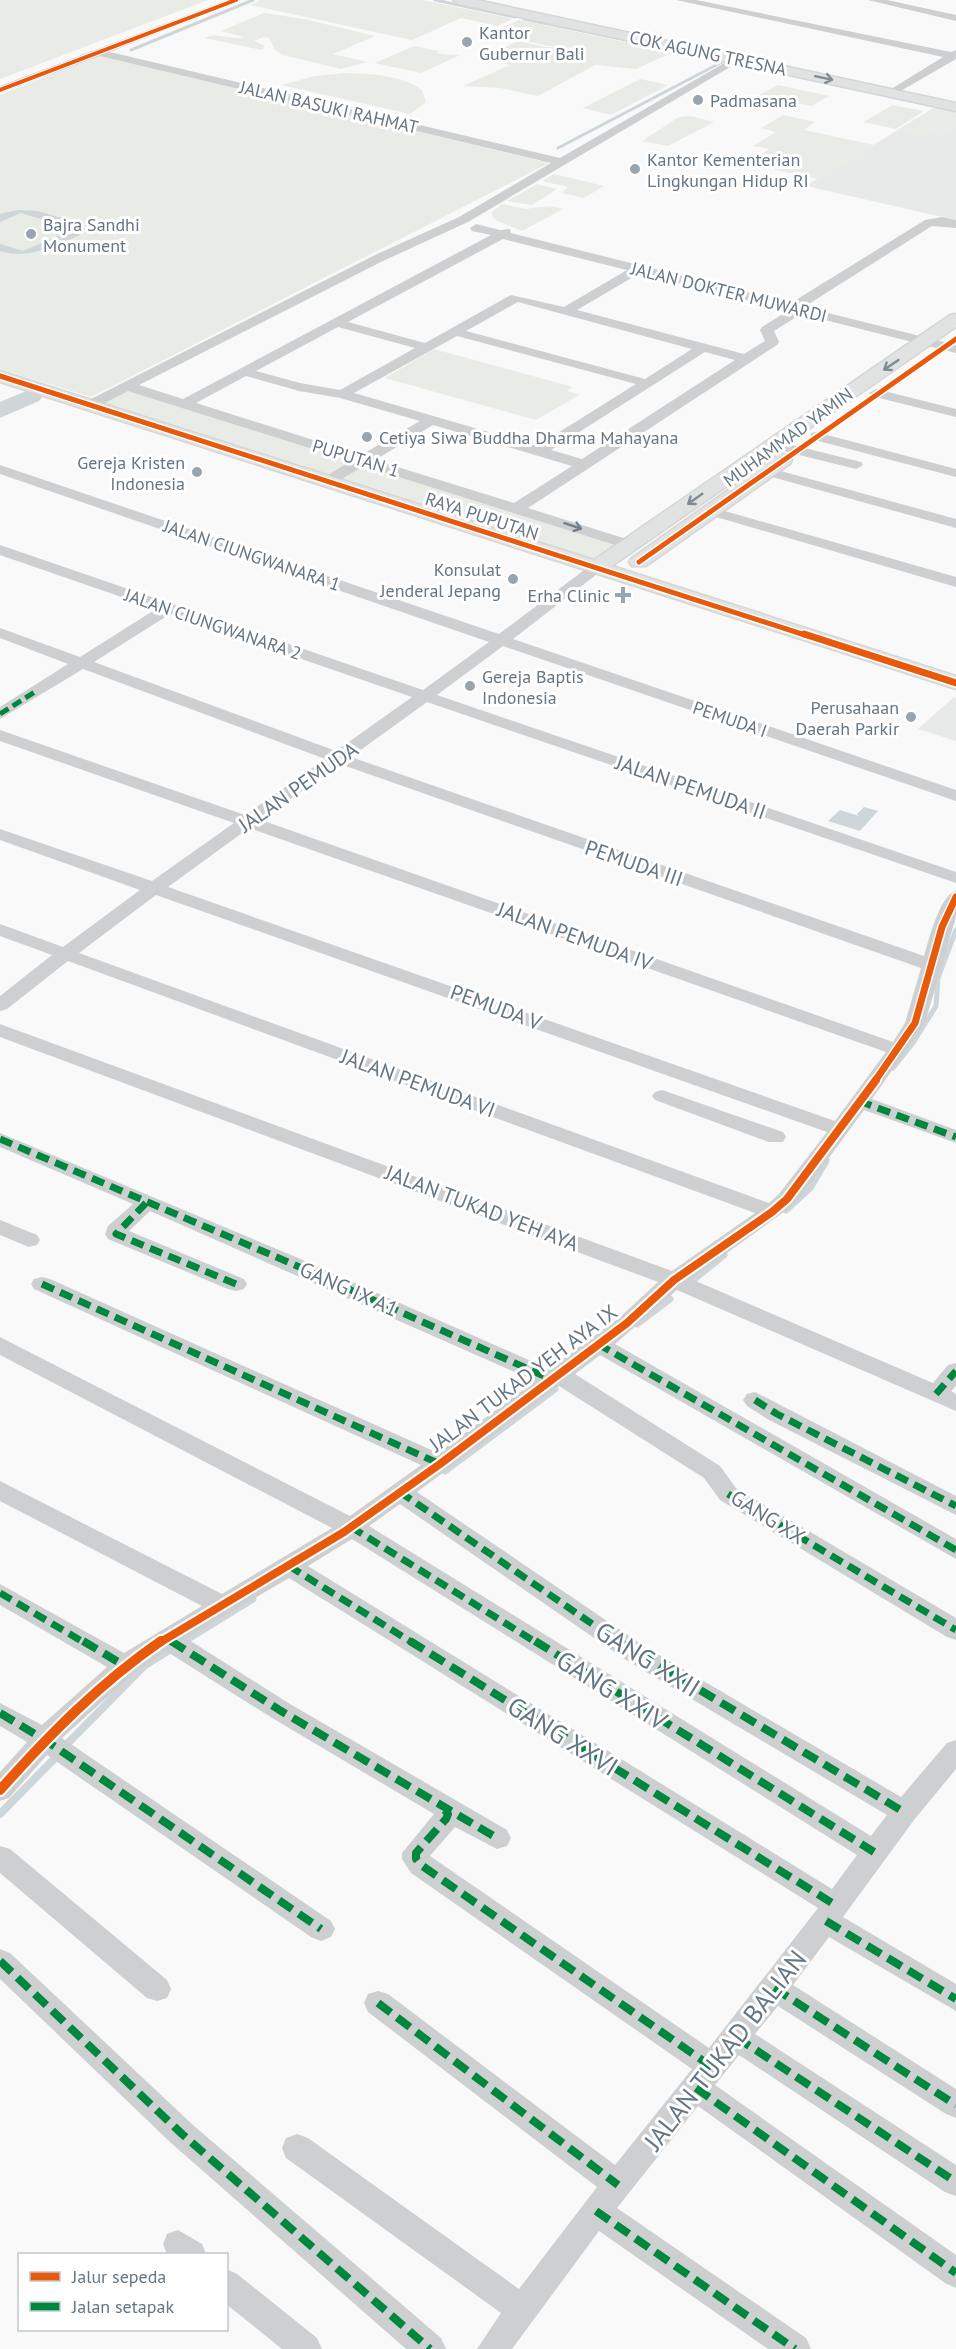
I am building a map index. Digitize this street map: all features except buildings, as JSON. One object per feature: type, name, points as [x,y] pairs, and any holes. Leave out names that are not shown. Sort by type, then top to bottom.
[{"type":"main road","name":"COK AGUNG TRESNA","points":[[459,0],[480,2],[956,107]]},
{"type":"main road","name":"MUHAMMAD YAMIN","points":[[629,554],[772,444],[956,319]]},
{"type":"main road","name":"MUHAMMAD YAMIN","points":[[596,568],[629,554],[711,511],[876,393],[952,345]]},
{"type":"main road","name":"RAYA PUPUTAN","points":[[0,376],[956,683]]},
{"type":"main road","points":[[629,554],[775,606],[956,664]]},
{"type":"main road","points":[[758,619],[775,606]]},
{"type":"street","points":[[0,90],[236,0]]},
{"type":"street","points":[[681,0],[955,55]]},
{"type":"street","points":[[873,0],[956,18]]},
{"type":"street","name":"JALAN BASUKI RAHMAT","points":[[102,51],[564,160]]},
{"type":"street","points":[[892,93],[955,55]]},
{"type":"street","points":[[90,405],[432,233],[462,222],[480,219],[564,160],[737,60]]},
{"type":"street","name":"JALAN DOKTER MUWARDI","points":[[462,222],[480,219],[506,235],[925,342],[952,345]]},
{"type":"street","points":[[517,508],[771,342],[767,329],[794,309],[929,223],[942,221],[956,224]]},
{"type":"street","points":[[184,404],[506,235]]},
{"type":"street","points":[[568,310],[638,269]]},
{"type":"street","points":[[342,394],[516,298],[746,359]]},
{"type":"street","points":[[338,323],[428,348]]},
{"type":"street","points":[[456,332],[646,383]]},
{"type":"street","points":[[538,452],[703,348]]},
{"type":"street","points":[[245,372],[299,387],[342,394],[586,465]]},
{"type":"street","name":"PUPUTAN 1","points":[[127,386],[517,508],[629,554]]},
{"type":"street","points":[[876,393],[956,413]]},
{"type":"street","points":[[328,481],[430,421]]},
{"type":"street","points":[[816,436],[956,473]]},
{"type":"street","points":[[772,444],[856,465]]},
{"type":"street","name":"JALAN CIUNGWANARA 1","points":[[0,469],[503,642]]},
{"type":"street","points":[[766,471],[956,524]]},
{"type":"street","points":[[711,511],[956,582]]},
{"type":"street","name":"JALAN CIUNGWANARA 2","points":[[0,550],[426,697]]},
{"type":"street","name":"JALAN PEMUDA","points":[[0,1005],[152,888],[251,821],[503,642],[596,568]]},
{"type":"street","points":[[0,714],[167,609]]},
{"type":"street","name":"PEMUDA III","points":[[0,633],[338,758],[931,965]]},
{"type":"street","name":"PEMUDA I","points":[[503,642],[956,796]]},
{"type":"street","name":"JALAN PEMUDA II","points":[[426,697],[956,878]]},
{"type":"street","name":"JALAN PEMUDA IV","points":[[0,735],[251,821],[898,1050]]},
{"type":"street","name":"PEMUDA V","points":[[0,834],[839,1129]]},
{"type":"street","name":"JALAN TUKAD YEH AYA IX","points":[[0,1790],[45,1740],[125,1666],[166,1638],[223,1606],[351,1527],[440,1464],[627,1323],[674,1280],[772,1212],[803,1181],[915,1023],[942,927],[956,897]]},
{"type":"street","name":"JALAN PEMUDA VI","points":[[0,930],[772,1212]]},
{"type":"street","name":"JALAN TUKAD YEH AYA","points":[[0,1030],[674,1280],[946,1399]]},
{"type":"street","points":[[684,1073],[656,1102],[776,1137]]},
{"type":"street","points":[[859,1101],[956,1137]]},
{"type":"street","name":"GANG IX A1","points":[[0,1139],[554,1376]]},
{"type":"street","points":[[146,1203],[116,1231],[116,1234],[236,1284]]},
{"type":"street","points":[[0,1227],[29,1240]]},
{"type":"street","points":[[42,1284],[440,1464]]},
{"type":"street","points":[[598,1344],[956,1550]]},
{"type":"street","name":"GANG XXIV","points":[[0,1345],[351,1527],[440,1580],[607,1687],[874,1852]]},
{"type":"street","points":[[946,1399],[956,1371]]},
{"type":"street","name":"GANG XX","points":[[554,1376],[712,1472],[728,1494],[956,1630]]},
{"type":"street","points":[[755,1400],[777,1414],[956,1506]]},
{"type":"street","points":[[0,1490],[223,1606]]},
{"type":"street","name":"GANG XXII","points":[[400,1492],[635,1653],[904,1812]]},
{"type":"street","name":"GANG XXVI","points":[[289,1566],[831,1914],[956,2000]]},
{"type":"street","points":[[0,1593],[125,1666]]},
{"type":"street","points":[[166,1638],[281,1711],[445,1810],[497,1838]]},
{"type":"street","points":[[0,1713],[45,1740],[321,1929]]},
{"type":"street","name":"JALAN TUKAD BALIAN","points":[[492,2349],[596,2211],[704,2078],[831,1914],[904,1812],[955,1752]]},
{"type":"street","points":[[445,1810],[448,1814],[446,1819],[416,1853],[416,1859],[421,1865],[704,2078],[956,2273]]},
{"type":"street","points":[[0,1857],[157,1989]]},
{"type":"street","points":[[0,1961],[131,2087],[430,2349]]},
{"type":"street","points":[[774,1988],[956,2105]]},
{"type":"street","points":[[378,2003],[618,2185]]},
{"type":"street","points":[[736,2037],[956,2182]]},
{"type":"street","points":[[297,2148],[522,2310]]},
{"type":"street","points":[[596,2211],[795,2349]]},
{"type":"street","points":[[228,2286],[306,2349]]},
{"type":"shaded area","points":[[0,0],[208,0],[0,79]]},
{"type":"shaded area","points":[[261,0],[422,0],[513,19],[497,26],[461,18],[412,40],[250,5]]},
{"type":"shaded area","points":[[264,13],[304,19],[375,36],[333,54],[367,62],[341,69],[283,55],[275,50],[269,38],[264,37],[254,41],[265,46],[262,50],[205,38],[211,36],[244,37],[221,31]]},
{"type":"shaded area","points":[[519,20],[673,52],[636,69],[595,65],[538,96],[500,88],[463,86],[510,65],[482,58],[518,41],[546,47],[600,48],[548,46],[489,33]]},
{"type":"shaded area","points":[[414,46],[439,51],[436,53],[439,54],[460,55],[421,73],[375,63]]},
{"type":"shaded area","points":[[99,55],[549,163],[91,397],[0,369],[0,95]]},
{"type":"shaded area","points":[[347,73],[376,75],[405,81],[422,90],[426,102],[410,114],[281,85],[315,76]]},
{"type":"shaded area","points":[[640,79],[668,85],[611,115],[583,108]]},
{"type":"shaded area","points":[[778,85],[829,96],[811,106],[759,95]]},
{"type":"shaded area","points":[[892,105],[924,111],[896,129],[864,122]]},
{"type":"shaded area","points":[[937,106],[956,110],[956,220],[806,186]]},
{"type":"shaded area","points":[[937,106],[956,110],[956,127],[949,132],[938,130],[925,137],[897,131]]},
{"type":"shaded area","points":[[783,115],[815,122],[804,130],[874,145],[818,179],[763,167],[775,159],[760,155],[769,149],[753,146],[776,132],[761,128]]},
{"type":"shaded area","points":[[691,116],[714,122],[668,146],[642,141],[679,117]]},
{"type":"shaded area","points":[[554,174],[604,186],[584,198],[562,193],[568,187],[542,181]]},
{"type":"shaded area","points":[[537,184],[557,189],[532,205],[507,201]]},
{"type":"shaded area","points":[[502,204],[525,209],[550,206],[563,209],[522,231],[495,220],[491,213]]},
{"type":"shaded area","points":[[17,210],[38,211],[79,223],[76,225],[83,227],[84,230],[77,233],[80,235],[30,253],[0,251],[0,244],[23,251],[74,229],[21,213],[0,222],[0,214]]},
{"type":"shaded area","points":[[434,349],[573,387],[567,391],[579,395],[536,420],[385,378]]},
{"type":"shaded area","points":[[127,387],[627,545],[595,566],[94,404]]},
{"type":"shaded area","points":[[954,697],[956,698],[956,741],[918,729]]},
{"type":"shaded area","points":[[864,807],[878,811],[860,831],[828,821],[840,810],[859,816],[857,814]]},
{"type":"waterway","points":[[131,50],[253,0]]},
{"type":"waterway","points":[[435,0],[515,17]]},
{"type":"waterway","points":[[524,19],[627,40]]},
{"type":"waterway","points":[[558,148],[722,62],[713,58]]},
{"type":"waterway","points":[[0,411],[31,396]]},
{"type":"waterway","points":[[893,1068],[913,1043],[936,1006],[938,978],[956,930]]},
{"type":"waterway","points":[[786,1210],[810,1188],[826,1161]]},
{"type":"waterway","points":[[693,1280],[724,1255]]},
{"type":"waterway","points":[[637,1324],[670,1299]]},
{"type":"waterway","points":[[445,1471],[555,1389]]},
{"type":"waterway","points":[[188,1639],[253,1599]]},
{"type":"waterway","points":[[67,1744],[145,1665],[169,1650]]},
{"type":"waterway","points":[[0,1814],[54,1759]]},
{"type":"marked path","points":[[0,714],[38,690]]},
{"type":"marked path","points":[[859,1101],[956,1137]]},
{"type":"marked path","points":[[0,1139],[288,1262],[551,1379]]},
{"type":"marked path","points":[[146,1203],[116,1231],[116,1234],[236,1284]]},
{"type":"marked path","points":[[42,1284],[440,1464]]},
{"type":"marked path","points":[[598,1344],[956,1550]]},
{"type":"marked path","points":[[936,1394],[956,1371]]},
{"type":"marked path","points":[[755,1400],[777,1414],[956,1506]]},
{"type":"marked path","points":[[400,1492],[635,1653],[904,1812]]},
{"type":"marked path","points":[[728,1494],[956,1630]]},
{"type":"marked path","points":[[351,1527],[440,1580],[596,1681],[874,1852]]},
{"type":"marked path","points":[[289,1566],[837,1906]]},
{"type":"marked path","points":[[0,1593],[125,1666]]},
{"type":"marked path","points":[[166,1638],[281,1711],[497,1838]]},
{"type":"marked path","points":[[0,1713],[45,1740],[321,1929]]},
{"type":"marked path","points":[[445,1810],[448,1814],[446,1819],[416,1853],[416,1859],[421,1865],[712,2067]]},
{"type":"marked path","points":[[826,1921],[956,1999]]},
{"type":"marked path","points":[[0,1961],[182,2134],[430,2349]]},
{"type":"marked path","points":[[774,1988],[956,2105]]},
{"type":"marked path","points":[[378,2003],[618,2185]]},
{"type":"marked path","points":[[736,2037],[956,2182]]},
{"type":"marked path","points":[[696,2088],[956,2273]]},
{"type":"marked path","points":[[596,2211],[795,2349]]},
{"type":"cycle path","points":[[0,90],[236,0]]},
{"type":"cycle path","points":[[639,562],[876,393],[956,339]]},
{"type":"cycle path","points":[[0,376],[956,683]]},
{"type":"cycle path","points":[[0,1790],[52,1732],[125,1666],[166,1638],[344,1532],[440,1464],[627,1323],[674,1280],[772,1212],[787,1199],[898,1050],[915,1023],[942,927],[956,897]]},
{"type":"place","name":"Kantor Gubernur Bali","points":[[467,42]]},
{"type":"place","name":"Padmasana","points":[[698,100]]},
{"type":"place","name":"Kantor Kementerian Lingkungan Hidup RI","points":[[635,169]]},
{"type":"place","name":"Bajra Sandhi Monument","points":[[31,234]]},
{"type":"place","name":"Cetiya Siwa Buddha Dharma Mahayana","points":[[367,437]]},
{"type":"place","name":"Gereja Kristen Indonesia","points":[[197,472]]},
{"type":"place","name":"Konsulat Jenderal Jepang","points":[[513,579]]},
{"type":"place","name":"Erha Clinic","points":[[623,595]]},
{"type":"place","name":"Gereja Baptis Indonesia","points":[[470,686]]},
{"type":"place","name":"Perusahaan Daerah Parkir","points":[[911,717]]}]
